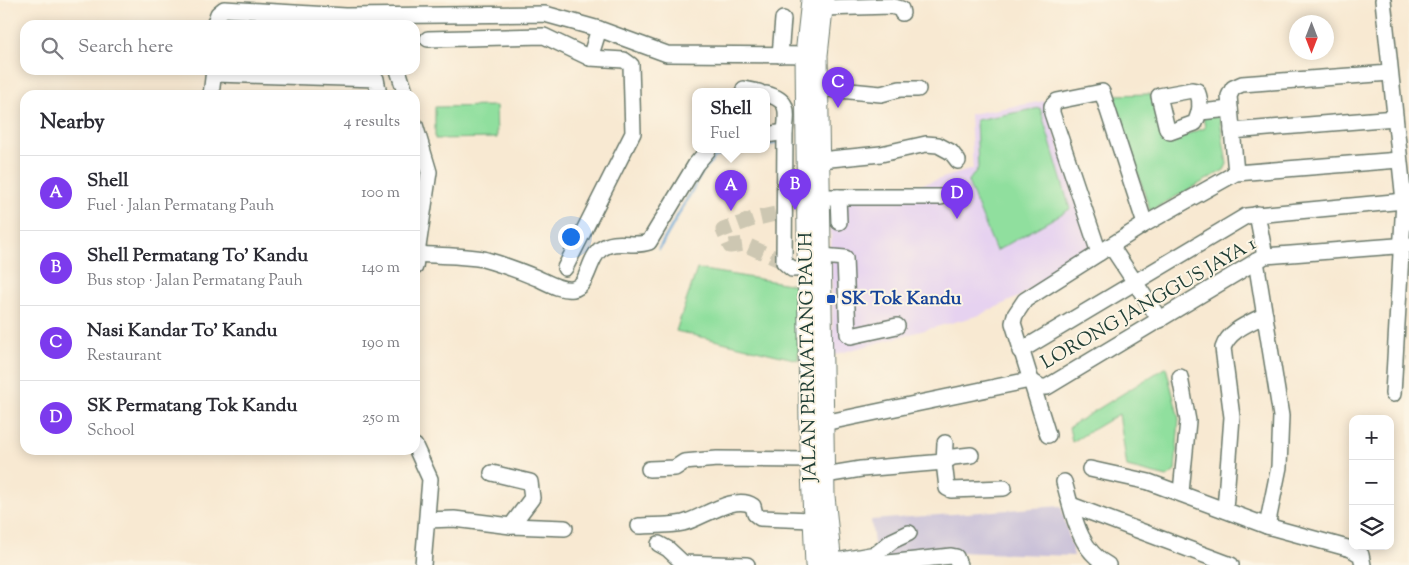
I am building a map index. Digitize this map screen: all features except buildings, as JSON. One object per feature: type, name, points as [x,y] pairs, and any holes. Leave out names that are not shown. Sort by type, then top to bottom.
[{"type":"main road","name":"JALAN PERMATANG PAUH","points":[[819,3],[812,55],[813,158],[817,264],[817,424],[825,475],[826,564]]},
{"type":"main road","name":"JALAN PERMATANG PAUH","points":[[812,55],[819,88],[813,158],[830,197],[817,264]]},
{"type":"main road","name":"JALAN PERMATANG PAUH","points":[[817,424],[810,460],[812,520],[826,564]]},
{"type":"street","points":[[1383,0],[1404,201],[1405,246],[1393,394]]},
{"type":"street","points":[[819,3],[891,6],[901,8],[902,13]]},
{"type":"street","points":[[216,20],[218,14],[224,9],[385,20],[545,14],[667,54],[812,55]]},
{"type":"street","points":[[780,55],[783,19]]},
{"type":"street","points":[[590,58],[598,30]]},
{"type":"street","points":[[428,38],[544,36],[590,58],[624,60],[628,61],[631,65],[633,133],[565,268]]},
{"type":"street","points":[[1236,172],[1229,96],[1233,88],[1242,84],[1390,73]]},
{"type":"street","points":[[212,90],[214,75]]},
{"type":"street","points":[[283,75],[376,79],[378,90]]},
{"type":"street","points":[[400,75],[404,90]]},
{"type":"street","points":[[819,88],[881,94],[900,89],[918,89]]},
{"type":"street","points":[[1145,224],[1102,92],[1057,101],[1052,106],[1052,113],[1105,250],[1136,283],[1160,320]]},
{"type":"street","points":[[770,95],[778,97],[784,104],[787,112],[785,132],[784,262],[792,268],[845,258],[848,334],[851,336],[896,326]]},
{"type":"street","points":[[1200,112],[1230,109]]},
{"type":"street","points":[[1232,130],[1395,118]]},
{"type":"street","points":[[770,134],[785,132]]},
{"type":"street","points":[[420,141],[430,172],[420,236]]},
{"type":"street","points":[[785,157],[813,158],[881,154],[926,144],[938,145],[951,152],[958,161]]},
{"type":"street","points":[[420,261],[482,259],[527,274],[560,288],[574,289],[581,284],[600,249],[611,244],[626,242],[642,244],[649,242],[696,164],[705,153]]},
{"type":"street","points":[[1048,435],[1020,351],[1013,323],[1015,315],[1026,300],[1145,224],[1236,172],[1399,160]]},
{"type":"street","points":[[839,222],[830,197],[941,197]]},
{"type":"street","points":[[1020,351],[1246,216],[1404,201]]},
{"type":"street","points":[[1256,214],[1265,315],[1281,416],[1279,467],[1267,526]]},
{"type":"street","name":"LORONG JANGGUS JAYA 1","points":[[1030,380],[1042,387],[1047,387],[1260,258],[1405,246]]},
{"type":"street","points":[[1225,510],[1232,417],[1223,348],[1226,339],[1235,331],[1265,315]]},
{"type":"street","points":[[1180,377],[1188,422],[1181,492]]},
{"type":"street","points":[[817,424],[1030,380]]},
{"type":"street","points":[[945,443],[944,462],[947,488],[951,490],[1004,488]]},
{"type":"street","points":[[419,455],[430,479],[423,565]]},
{"type":"street","points":[[825,475],[861,469],[944,462],[953,457],[971,455]]},
{"type":"street","points":[[650,469],[675,468],[684,462],[717,459],[810,460]]},
{"type":"street","points":[[1090,469],[1149,482],[1181,492],[1267,526],[1351,549],[1362,560]]},
{"type":"street","points":[[492,473],[530,482],[532,498],[511,526]]},
{"type":"street","points":[[1064,482],[1082,538],[1094,561],[1108,565]]},
{"type":"street","points":[[639,526],[683,523],[720,507],[742,502],[753,506],[760,518],[812,520]]},
{"type":"street","points":[[1071,504],[1231,565]]},
{"type":"street","points":[[427,520],[454,518],[511,526],[565,528]]},
{"type":"street","points":[[826,564],[876,554],[892,541],[909,533]]},
{"type":"street","points":[[659,544],[668,548],[683,564],[747,565]]},
{"type":"street","points":[[870,565],[951,556],[956,557],[959,565]]},
{"type":"shaded area","points":[[1044,101],[1093,250],[1018,297],[980,315],[833,355],[830,188],[913,187],[973,169],[970,114]]},
{"type":"shaded area","points":[[1061,506],[1074,556],[955,552],[876,560],[871,520]]},
{"type":"green space","points":[[1150,94],[1167,141],[1205,128],[1203,116],[1219,114],[1227,164],[1224,170],[1150,211],[1113,95]]},
{"type":"green space","points":[[496,106],[497,138],[435,139],[435,107]]},
{"type":"green space","points":[[1040,108],[1070,209],[996,251],[968,182],[978,168],[976,120]]},
{"type":"green space","points":[[697,269],[802,286],[798,360],[676,331]]},
{"type":"green space","points":[[1166,367],[1179,419],[1175,471],[1167,477],[1127,467],[1119,414],[1072,442],[1069,427]]},
{"type":"waterway","points":[[770,144],[777,143]]},
{"type":"waterway","points":[[659,249],[703,171],[715,157],[732,153]]},
{"type":"tunnel","points":[[784,212],[753,219],[723,230],[730,246],[744,244],[784,262]]},
{"type":"place","name":"Nasi Kandar To' Kandu","points":[[838,108]]},
{"type":"place","name":"Shell Permatang To' Kandu","points":[[795,210]]},
{"type":"place","name":"Shell","points":[[731,211]]},
{"type":"place","name":"SK Permatang Tok Kandu","points":[[957,219]]},
{"type":"place","name":"SK Tok Kandu","points":[[831,299]]}]
